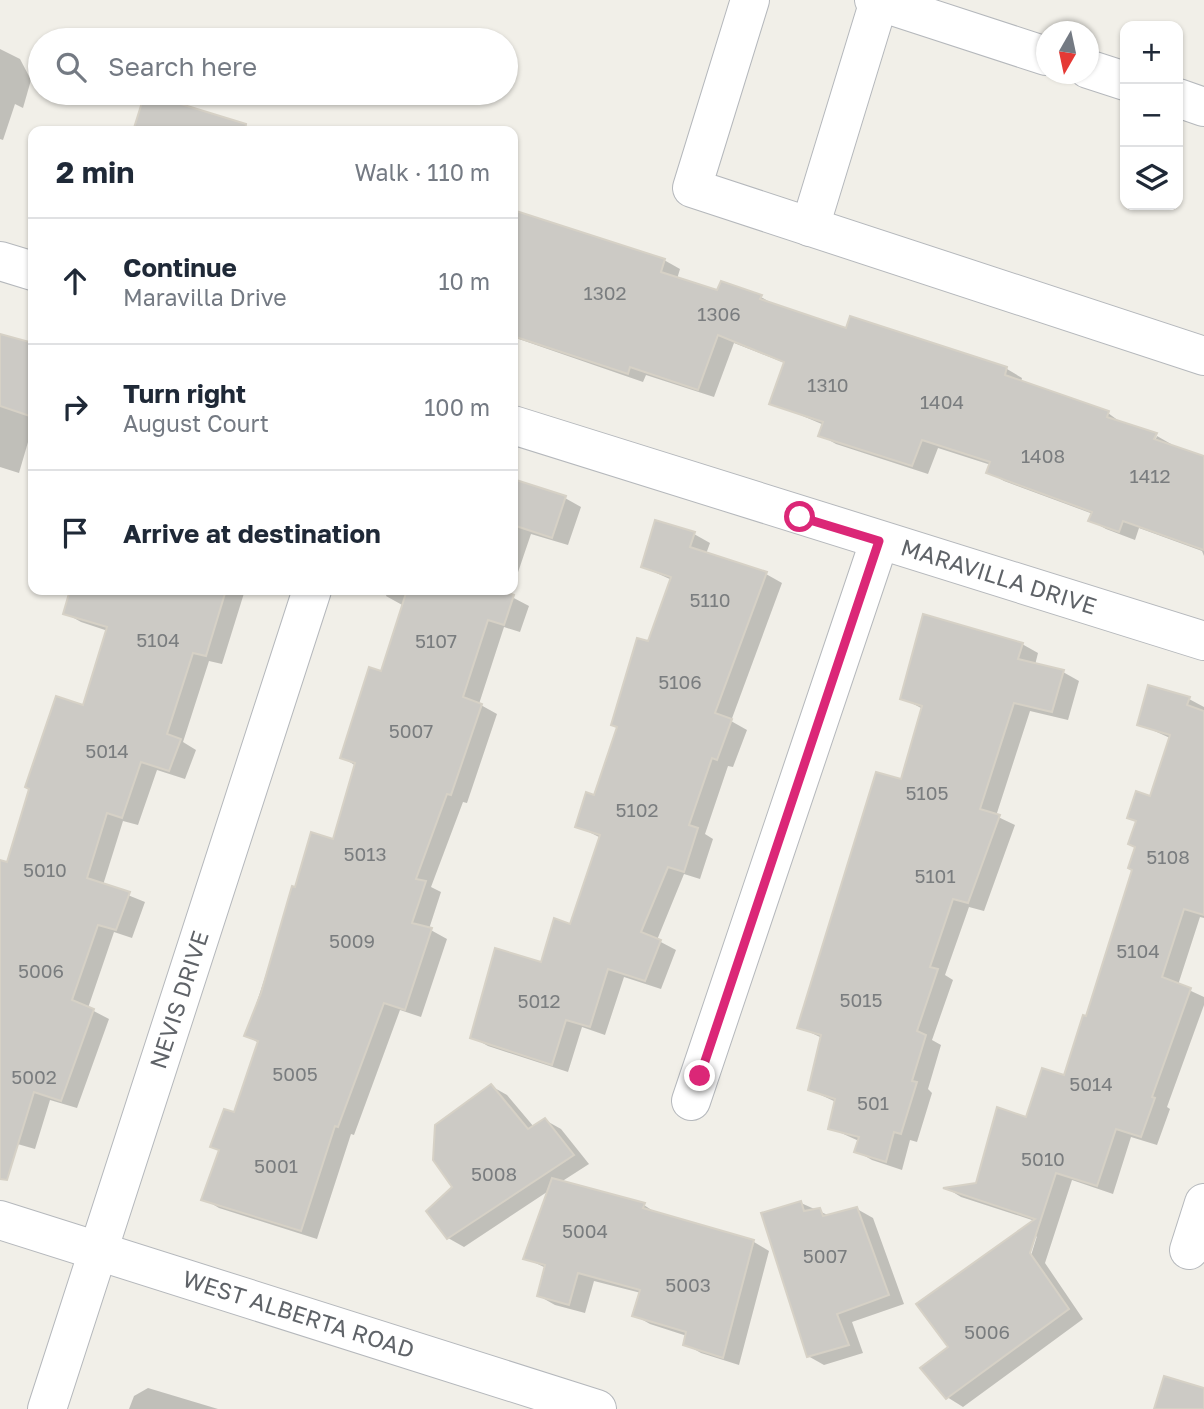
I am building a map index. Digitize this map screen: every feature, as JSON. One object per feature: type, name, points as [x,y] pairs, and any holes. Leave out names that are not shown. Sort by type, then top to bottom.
[{"type":"street","points":[[750,0],[692,188],[1204,356]]},
{"type":"street","points":[[810,227],[876,1],[1036,53]]},
{"type":"street","points":[[1099,73],[1120,79]]},
{"type":"street","points":[[1183,100],[1204,107]]},
{"type":"street","points":[[0,261],[28,269]]},
{"type":"street","name":"MARAVILLA DRIVE","points":[[518,427],[1204,641]]},
{"type":"street","points":[[691,1101],[879,541]]},
{"type":"street","name":"NEVIS DRIVE","points":[[47,1409],[310,595]]},
{"type":"street","points":[[1189,1250],[1204,1203]]},
{"type":"street","name":"WEST ALBERTA ROAD","points":[[0,1220],[597,1409]]},
{"type":"building","points":[[141,105],[184,105],[246,124],[246,126],[135,126]]},
{"type":"building","points":[[518,212],[665,259],[661,272],[717,290],[721,281],[762,295],[760,299],[846,328],[850,316],[1007,367],[1005,375],[1109,411],[1107,417],[1157,433],[1154,439],[1204,456],[1204,550],[1123,521],[1119,532],[1088,521],[1092,512],[986,473],[990,462],[922,440],[912,466],[818,436],[823,422],[769,404],[784,362],[718,335],[698,390],[630,367],[628,374],[518,338]]},
{"type":"building","points":[[0,334],[28,342],[28,415],[0,406]]},
{"type":"building","points":[[518,481],[566,496],[552,538],[518,527]]},
{"type":"building","points":[[655,520],[695,532],[690,547],[767,572],[715,713],[732,719],[717,760],[712,758],[689,825],[698,828],[684,872],[668,867],[641,932],[661,940],[645,981],[608,969],[590,1027],[566,1020],[552,1065],[470,1038],[495,948],[541,962],[554,918],[570,924],[600,835],[575,827],[586,792],[594,795],[617,727],[611,725],[637,638],[648,641],[671,577],[641,567]]},
{"type":"building","points":[[69,595],[224,595],[206,656],[193,653],[167,734],[181,739],[169,771],[141,762],[122,818],[107,813],[87,878],[130,892],[116,930],[98,925],[72,1000],[94,1009],[61,1101],[34,1092],[7,1180],[0,1179],[0,860],[7,862],[29,789],[25,787],[56,696],[83,705],[107,627],[63,614]]},
{"type":"building","points":[[405,595],[514,595],[504,625],[488,620],[463,697],[482,704],[451,795],[447,794],[416,879],[426,881],[412,923],[432,928],[405,1010],[384,1003],[338,1127],[335,1126],[301,1231],[201,1200],[219,1150],[210,1147],[224,1109],[234,1112],[258,1041],[244,1036],[261,993],[292,886],[295,887],[311,832],[333,839],[355,763],[340,758],[369,667],[381,671]]},
{"type":"building","points":[[923,614],[1023,643],[1018,659],[1064,670],[1052,712],[1014,703],[980,809],[1000,815],[968,903],[953,899],[930,967],[938,969],[917,1031],[926,1035],[912,1081],[917,1082],[901,1134],[894,1132],[886,1162],[854,1152],[859,1137],[828,1129],[835,1099],[808,1090],[821,1035],[797,1028],[876,772],[901,779],[922,706],[900,699]]},
{"type":"building","points":[[1148,685],[1190,697],[1187,705],[1204,711],[1204,915],[1184,909],[1162,977],[1191,988],[1152,1097],[1155,1098],[1141,1137],[1116,1129],[1097,1186],[1056,1173],[1030,1253],[1069,1309],[946,1399],[920,1368],[948,1347],[916,1304],[1035,1219],[943,1188],[976,1183],[997,1107],[1026,1117],[1042,1068],[1064,1075],[1083,1015],[1086,1016],[1132,870],[1128,868],[1135,847],[1128,844],[1136,821],[1127,818],[1136,791],[1150,796],[1170,735],[1137,725]]},
{"type":"building","points":[[491,1084],[528,1129],[545,1118],[574,1155],[447,1239],[426,1211],[452,1187],[433,1160],[435,1125]]},
{"type":"building","points":[[552,1178],[645,1203],[643,1208],[754,1240],[723,1358],[683,1345],[686,1332],[632,1316],[640,1290],[578,1273],[569,1305],[537,1296],[545,1265],[523,1259]]},
{"type":"building","points":[[801,1201],[804,1211],[820,1208],[823,1216],[857,1207],[889,1295],[837,1314],[849,1345],[807,1357],[761,1213]]},
{"type":"building","points":[[1164,1376],[1204,1388],[1204,1409],[1154,1409]]},
{"type":"route","points":[[700,1076],[879,541],[800,517]]}]
